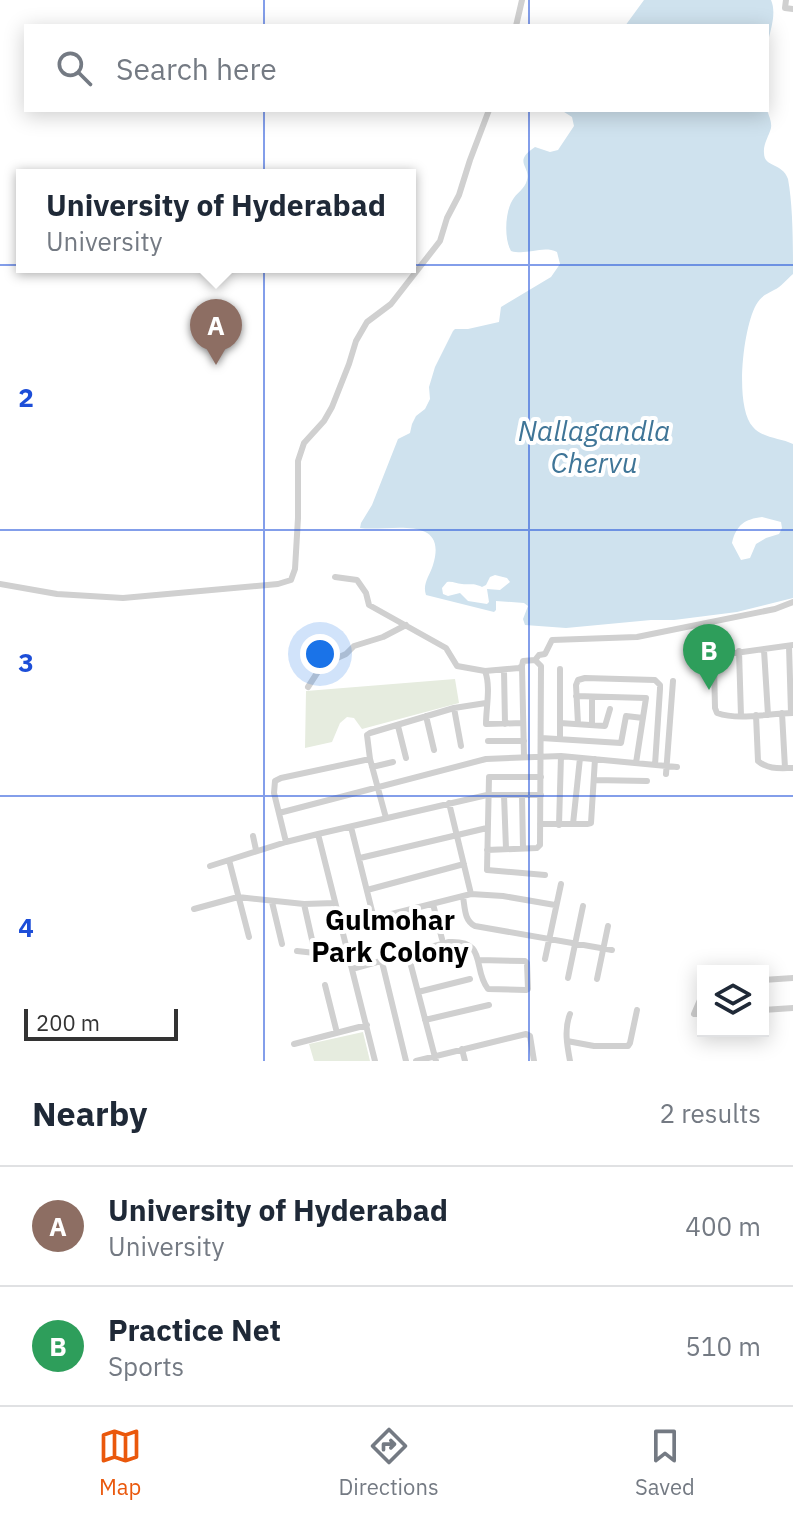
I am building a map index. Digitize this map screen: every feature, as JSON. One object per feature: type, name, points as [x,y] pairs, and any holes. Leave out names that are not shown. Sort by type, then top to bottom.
[{"type":"street","points":[[516,24],[522,0]]},
{"type":"street","points":[[786,0],[789,9]]},
{"type":"street","points":[[416,272],[440,241],[488,112]]},
{"type":"street","points":[[0,584],[57,594],[123,598],[291,580],[295,575],[298,461],[304,443],[332,407],[356,341],[367,322],[391,304],[415,273]]},
{"type":"street","points":[[335,577],[357,580],[366,593],[369,605],[446,648],[457,666],[485,671],[522,666]]},
{"type":"street","points":[[524,757],[523,661],[535,660],[545,654],[552,640],[637,637],[775,609],[793,602]]},
{"type":"street","points":[[308,687],[326,663],[346,654],[354,646],[383,637],[406,625]]},
{"type":"street","points":[[791,646],[792,713],[741,716],[717,713],[715,657],[739,651],[764,650],[791,646]]},
{"type":"street","points":[[764,650],[768,715]]},
{"type":"street","points":[[739,651],[741,716]]},
{"type":"street","points":[[487,850],[537,848],[540,845],[541,666],[535,660]]},
{"type":"street","points":[[560,669],[560,739]]},
{"type":"street","points":[[504,670],[505,724]]},
{"type":"street","points":[[485,671],[488,697],[486,728],[523,723]]},
{"type":"street","points":[[578,724],[576,696],[577,683],[581,679],[651,679],[660,685],[655,765]]},
{"type":"street","points":[[666,770],[673,681]]},
{"type":"street","points":[[576,696],[659,699]]},
{"type":"street","points":[[592,697],[592,725]]},
{"type":"street","points":[[636,763],[646,698]]},
{"type":"street","points":[[386,818],[370,759],[367,735],[454,708],[486,703]]},
{"type":"street","points":[[454,708],[461,746]]},
{"type":"street","points":[[560,723],[606,725],[610,709]]},
{"type":"street","points":[[756,715],[758,761],[761,765],[777,769],[789,768],[782,713]]},
{"type":"street","points":[[426,716],[434,750]]},
{"type":"street","points":[[620,762],[626,716],[643,718]]},
{"type":"street","points":[[398,726],[406,758]]},
{"type":"street","points":[[541,738],[621,743]]},
{"type":"street","points":[[488,741],[524,741]]},
{"type":"street","points":[[279,813],[486,759],[561,756],[655,765],[666,770],[677,767]]},
{"type":"street","points":[[559,825],[561,756]]},
{"type":"street","points":[[573,824],[580,758]]},
{"type":"street","points":[[286,842],[273,788],[276,780],[370,759]]},
{"type":"street","points":[[540,824],[590,824],[595,759]]},
{"type":"street","points":[[372,767],[393,762]]},
{"type":"street","points":[[541,777],[490,776],[488,779],[487,870],[545,875]]},
{"type":"street","points":[[594,780],[647,781]]},
{"type":"street","points":[[210,866],[286,842],[449,803],[487,795],[541,795]]},
{"type":"street","points":[[504,795],[506,849]]},
{"type":"street","points":[[522,795],[523,848]]},
{"type":"street","points":[[449,803],[471,894]]},
{"type":"street","points":[[351,827],[374,919]]},
{"type":"street","points":[[360,858],[487,828]]},
{"type":"street","points":[[318,834],[375,1061]]},
{"type":"street","points":[[253,836],[256,850]]},
{"type":"street","points":[[229,860],[249,937]]},
{"type":"street","points":[[367,890],[464,864]]},
{"type":"street","points":[[545,959],[561,884]]},
{"type":"street","points":[[340,927],[471,894],[555,905]]},
{"type":"street","points":[[194,909],[238,897],[304,904],[335,903]]},
{"type":"street","points":[[463,897],[470,924],[608,949]]},
{"type":"street","points":[[272,902],[282,944]]},
{"type":"street","points":[[297,951],[315,953],[304,904]]},
{"type":"street","points":[[433,904],[442,939]]},
{"type":"street","points":[[568,978],[583,906]]},
{"type":"street","points":[[467,932],[470,924]]},
{"type":"street","points":[[597,979],[608,949],[608,926]]},
{"type":"street","points":[[352,969],[449,942],[462,942],[469,945],[479,960],[484,986],[488,989],[528,989],[525,961],[479,960]]},
{"type":"street","points":[[408,954],[435,1059]]},
{"type":"street","points":[[382,962],[406,1061]]},
{"type":"street","points":[[769,980],[793,978]]},
{"type":"street","points":[[418,992],[470,979]]},
{"type":"street","points":[[325,985],[337,1033]]},
{"type":"street","points":[[425,1020],[489,1005]]},
{"type":"street","points":[[769,1010],[793,1008]]},
{"type":"street","points":[[571,1042],[594,1046],[629,1046],[637,1010]]},
{"type":"street","points":[[570,1014],[570,1061]]},
{"type":"street","points":[[294,1044],[367,1025]]},
{"type":"street","points":[[416,1061],[435,1059],[462,1049],[526,1034],[530,1036],[534,1061]]},
{"type":"street","points":[[462,1049],[465,1061]]},
{"type":"shaded area","points":[[455,679],[459,703],[362,729],[354,718],[347,717],[340,723],[332,742],[305,748],[306,691]]},
{"type":"shaded area","points":[[363,1032],[370,1061],[314,1061],[309,1044]]},
{"type":"water","points":[[644,0],[771,0],[773,5],[769,36],[769,24],[626,24]]},
{"type":"water","name":"Nallagandla Chervu","points":[[564,112],[768,112],[771,126],[764,153],[767,161],[782,170],[788,179],[793,274],[756,305],[744,348],[742,386],[747,417],[753,427],[766,436],[793,444],[793,598],[737,612],[674,620],[566,628],[525,625],[523,619],[528,606],[524,603],[496,601],[494,612],[426,595],[426,583],[436,549],[432,538],[424,531],[413,528],[360,528],[398,439],[410,433],[416,416],[425,409],[430,399],[429,387],[435,367],[453,331],[499,322],[501,307],[551,277],[560,264],[557,252],[551,250],[511,251],[506,233],[507,219],[512,201],[527,180],[523,160],[528,152],[535,147],[550,152],[558,150],[574,126],[572,117]],"holes":[[[762,517],[781,522],[779,534],[756,544],[750,558],[741,560],[732,543],[739,527],[746,521]],[[495,575],[510,582],[500,590],[487,589],[487,604],[468,601],[460,593],[443,594],[442,588],[447,582],[482,587]]]},
{"type":"place","name":"University of Hyderabad","points":[[216,365]]},
{"type":"place","name":"Practice Net","points":[[709,690]]},
{"type":"district","name":"Gulmohar Park Colony","points":[[390,936]]}]
